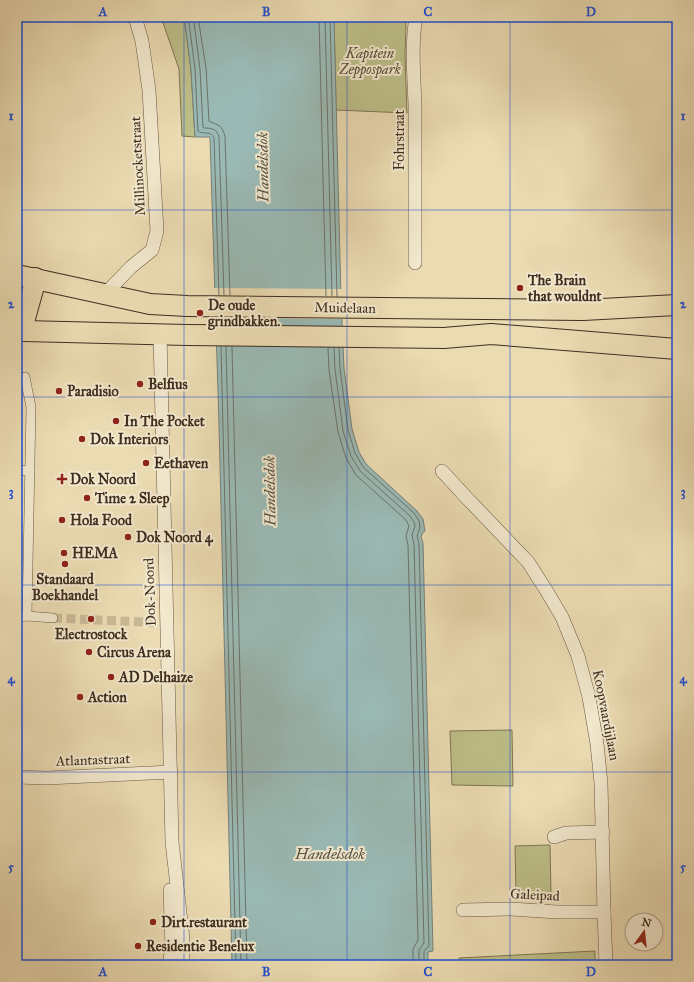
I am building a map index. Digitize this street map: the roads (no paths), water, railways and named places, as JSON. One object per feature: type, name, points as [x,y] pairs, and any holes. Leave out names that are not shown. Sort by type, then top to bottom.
[{"type":"main road","name":"Muidelaan","points":[[26,276],[150,304],[187,306],[583,310],[677,305]]},
{"type":"main road","points":[[21,331],[34,286],[26,276]]},
{"type":"main road","name":"Muidelaan","points":[[21,331],[187,335],[444,338],[491,334],[677,349]]},
{"type":"street","name":"Millinocketstraat","points":[[105,294],[131,267],[152,250],[158,231],[149,90],[142,41],[135,17]]},
{"type":"street","name":"Fohrstraat","points":[[415,264],[415,104],[413,50],[416,17]]},
{"type":"street","name":"Dok-Noord","points":[[160,334],[173,848],[182,927],[183,965]]},
{"type":"street","points":[[25,377],[31,407],[27,616]]},
{"type":"street","points":[[17,470],[30,471]]},
{"type":"street","name":"Koopvaardijlaan","points":[[442,470],[464,496],[528,562],[562,617],[578,656],[590,697],[601,783],[606,965]]},
{"type":"street","points":[[17,617],[27,616],[53,618]]},
{"type":"street","name":"Atlantastraat","points":[[17,777],[47,778],[171,772]]},
{"type":"street","points":[[554,837],[566,833],[603,832]]},
{"type":"street","name":"Dok-Noord","points":[[169,965],[172,948],[170,883],[173,848]]},
{"type":"street","name":"Galeipad","points":[[463,910],[511,909],[557,912],[604,912]]},
{"type":"water","name":"Handelsdok","points":[[182,17],[334,17],[344,368],[352,429],[359,452],[366,464],[417,511],[423,519],[425,531],[421,537],[423,543],[433,951],[428,952],[428,965],[232,965],[219,423],[210,137],[195,137],[191,70],[185,23]]},
{"type":"tunnel","points":[[53,618],[167,623]]},
{"type":"place","name":"The Brain that wouldnt","points":[[520,288]]},
{"type":"place","name":"De oude grindbakken.","points":[[200,313]]},
{"type":"place","name":"Belfius","points":[[140,384]]},
{"type":"place","name":"Paradisio","points":[[59,391]]},
{"type":"place","name":"In The Pocket","points":[[116,421]]},
{"type":"place","name":"Dok Interiors","points":[[82,439]]},
{"type":"place","name":"Eethaven","points":[[146,463]]},
{"type":"place","name":"Dok Noord","points":[[62,479]]},
{"type":"place","name":"Time 2 Sleep","points":[[87,498]]},
{"type":"place","name":"Hola Food","points":[[62,520]]},
{"type":"place","name":"Dok Noord 4","points":[[128,537]]},
{"type":"place","name":"HEMA","points":[[64,553]]},
{"type":"place","name":"Standaard Boekhandel","points":[[65,564]]},
{"type":"place","name":"Electrostock","points":[[91,619]]},
{"type":"place","name":"Circus Arena","points":[[89,652]]},
{"type":"place","name":"AD Delhaize","points":[[111,677]]},
{"type":"place","name":"Action","points":[[80,697]]},
{"type":"place","name":"Dirt.restaurant","points":[[153,922]]},
{"type":"place","name":"Residentie Benelux","points":[[138,946]]},
{"type":"park label","name":"Kapitein Zeppospark","points":[[370,62]]}]
